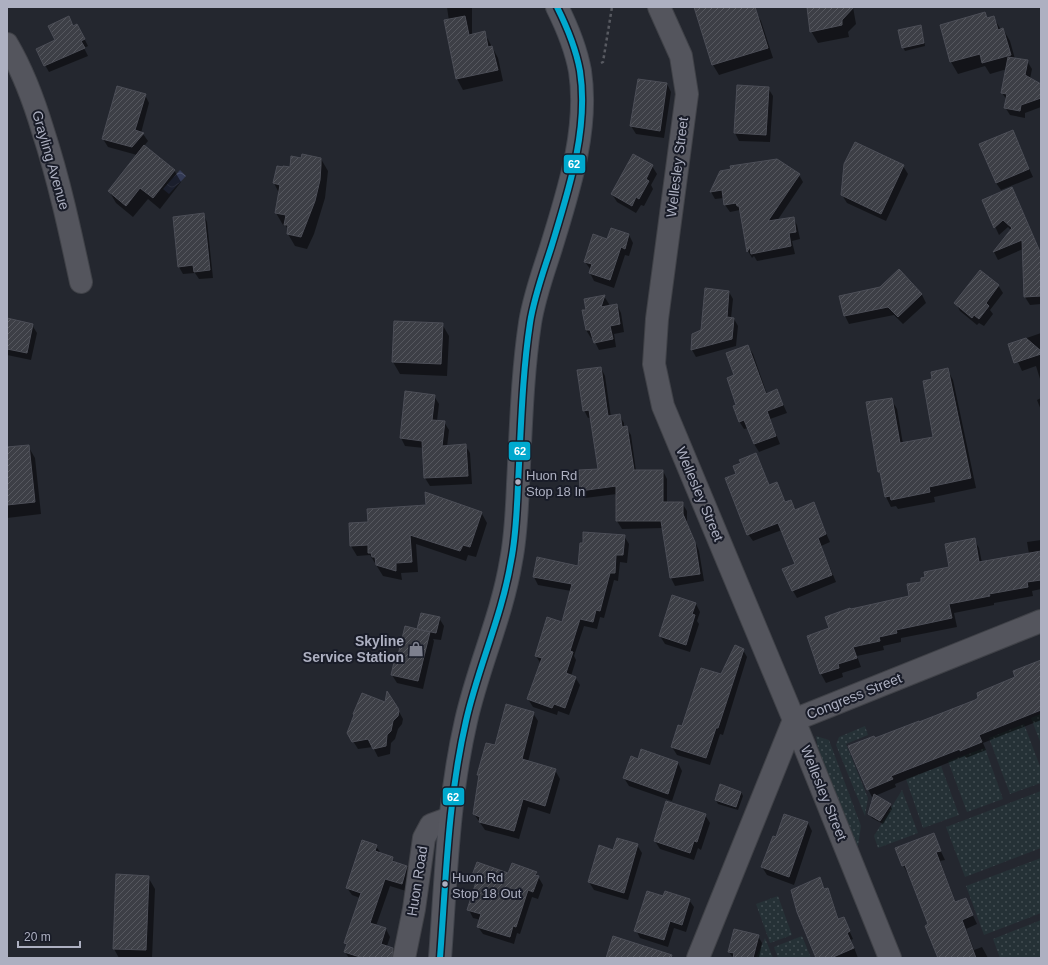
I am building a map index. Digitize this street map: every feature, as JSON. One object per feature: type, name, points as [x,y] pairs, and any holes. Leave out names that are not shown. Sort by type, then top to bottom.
[{"type":"main road","name":"Huon Road","points":[[440,958],[450,818],[466,718],[503,599],[511,560],[516,523],[527,346],[533,309],[572,173],[581,120],[582,97],[580,72],[576,52],[557,7]]},
{"type":"street","name":"Wellesley Street","points":[[658,7],[681,56],[687,94],[657,318],[654,364],[663,406],[794,720],[890,958]]},
{"type":"street","name":"Grayling Avenue","points":[[7,44],[33,98],[68,219],[81,282]]},
{"type":"street","name":"Congress Street","points":[[698,958],[794,720],[1041,622]]},
{"type":"street","name":"Huon Road","points":[[404,958],[414,909],[424,838],[431,825],[450,818]]},
{"type":"path","points":[[580,72],[603,62],[612,7]]},
{"type":"shaded area","points":[[1041,714],[1041,744],[1031,718]]},
{"type":"shaded area","points":[[1024,724],[1041,769],[1041,783],[1010,794],[989,738]]},
{"type":"shaded area","points":[[865,726],[868,735],[846,744],[868,798],[865,816],[836,745],[839,737]]},
{"type":"shaded area","points":[[816,736],[829,740],[861,826],[857,852],[819,757]]},
{"type":"shaded area","points":[[985,748],[1003,799],[967,812],[948,761]]},
{"type":"shaded area","points":[[941,766],[959,815],[923,828],[906,779]]},
{"type":"shaded area","points":[[902,790],[918,833],[878,848],[874,836]]},
{"type":"shaded area","points":[[1041,791],[1041,848],[965,877],[946,827]]},
{"type":"shaded area","points":[[1041,858],[1041,913],[984,935],[966,886]]},
{"type":"shaded area","points":[[778,896],[792,935],[770,943],[756,904]]},
{"type":"shaded area","points":[[1041,920],[1041,958],[1000,958],[993,939]]},
{"type":"shaded area","points":[[802,936],[811,958],[778,958],[774,947]]},
{"type":"shaded area","points":[[765,938],[773,958],[756,958]]},
{"type":"water","points":[[180,170],[186,176],[169,194],[163,189]]},
{"type":"building","points":[[694,7],[755,7],[768,48],[712,65]]},
{"type":"building","points":[[807,7],[854,7],[842,20],[842,25],[810,32]]},
{"type":"building","points":[[985,12],[987,18],[994,16],[998,30],[1003,28],[1011,55],[982,63],[980,54],[950,62],[940,25]]},
{"type":"building","points":[[69,16],[73,26],[77,24],[85,39],[81,41],[85,48],[44,66],[36,49],[55,40],[48,26]]},
{"type":"building","points":[[465,16],[469,35],[485,31],[488,47],[492,46],[498,70],[456,79],[444,20]]},
{"type":"building","points":[[921,25],[924,43],[902,48],[898,30]]},
{"type":"building","points":[[1008,57],[1028,60],[1025,75],[1041,84],[1041,98],[1021,105],[1020,111],[1004,108],[1007,94],[1001,93]]},
{"type":"building","points":[[638,79],[667,83],[660,131],[630,126]]},
{"type":"building","points":[[737,85],[769,87],[766,135],[734,133]]},
{"type":"building","points":[[117,86],[146,94],[135,130],[144,133],[132,147],[102,139]]},
{"type":"building","points":[[1013,130],[1029,169],[996,183],[979,144]]},
{"type":"building","points":[[855,142],[904,165],[881,214],[841,195],[844,164]]},
{"type":"building","points":[[144,145],[175,170],[153,198],[140,188],[126,206],[108,191]]},
{"type":"building","points":[[302,154],[321,158],[321,165],[320,180],[315,201],[301,237],[287,234],[288,225],[284,225],[286,215],[275,213],[280,185],[273,183],[277,166],[290,167],[291,156],[301,158]]},
{"type":"building","points":[[633,154],[653,165],[646,179],[649,181],[639,199],[636,197],[632,206],[611,194]]},
{"type":"building","points":[[777,159],[800,174],[768,221],[794,217],[796,232],[789,233],[791,246],[751,254],[750,247],[747,252],[739,206],[737,206],[736,203],[724,205],[722,190],[710,192],[720,171],[731,169],[730,166]]},
{"type":"building","points":[[1012,187],[1041,254],[1041,296],[1024,297],[1022,240],[993,252],[1012,228],[1003,220],[994,228],[982,200]]},
{"type":"building","points":[[204,213],[210,270],[194,272],[193,265],[178,267],[173,217]]},
{"type":"building","points":[[611,228],[629,234],[625,249],[621,247],[610,280],[589,273],[592,264],[584,262],[593,234],[607,239]]},
{"type":"building","points":[[899,269],[922,294],[898,317],[888,307],[844,316],[839,296],[880,287]]},
{"type":"building","points":[[980,270],[999,285],[986,303],[989,306],[979,319],[974,315],[972,318],[954,303]]},
{"type":"building","points":[[705,288],[729,291],[727,317],[734,318],[732,339],[691,350],[692,334],[701,330]]},
{"type":"building","points":[[605,295],[601,307],[617,304],[620,324],[610,326],[613,339],[594,343],[590,330],[586,330],[582,310],[586,310],[584,299]]},
{"type":"building","points":[[7,318],[33,324],[27,353],[7,349]]},
{"type":"building","points":[[394,321],[443,323],[441,364],[392,362]]},
{"type":"building","points":[[1026,338],[1041,351],[1041,354],[1014,363],[1008,344]]},
{"type":"building","points":[[748,345],[766,394],[777,389],[783,405],[767,411],[776,436],[754,444],[744,420],[739,422],[733,406],[736,405],[727,378],[734,375],[726,353]]},
{"type":"building","points":[[601,367],[608,416],[620,414],[622,427],[627,426],[634,470],[663,470],[663,502],[683,502],[683,514],[695,542],[700,574],[670,578],[661,521],[616,521],[616,486],[580,491],[579,470],[598,469],[589,410],[583,411],[577,370]]},
{"type":"building","points":[[948,368],[971,478],[929,487],[930,492],[891,500],[890,496],[885,497],[880,472],[878,472],[866,402],[892,398],[900,443],[933,437],[923,381],[932,379],[931,372]]},
{"type":"building","points":[[405,391],[435,395],[432,420],[445,421],[442,446],[466,444],[468,476],[424,478],[422,441],[400,438]]},
{"type":"building","points":[[29,445],[35,502],[7,505],[7,447]]},
{"type":"building","points":[[756,453],[769,485],[777,482],[785,502],[791,500],[795,510],[814,502],[826,534],[818,538],[832,575],[792,591],[782,569],[795,564],[778,523],[747,535],[725,478],[736,474],[733,466],[741,463],[739,460]]},
{"type":"building","points":[[425,492],[482,512],[470,547],[463,545],[460,551],[410,535],[412,562],[396,563],[396,571],[376,565],[375,557],[372,557],[371,553],[368,553],[368,545],[350,546],[349,523],[368,522],[367,509],[426,505]]},
{"type":"building","points":[[583,532],[625,535],[623,555],[616,555],[615,573],[610,573],[600,611],[596,610],[593,622],[580,619],[570,651],[573,652],[566,673],[576,677],[565,708],[554,704],[552,708],[527,699],[542,658],[535,656],[547,617],[562,622],[572,584],[533,577],[537,557],[578,566],[580,543],[583,543]]},
{"type":"building","points":[[975,538],[979,562],[1041,551],[1041,580],[1027,582],[1028,587],[989,594],[990,596],[949,604],[952,618],[896,630],[897,633],[879,637],[880,641],[853,647],[857,658],[838,664],[839,668],[820,674],[807,636],[829,628],[825,617],[850,608],[909,596],[907,584],[921,582],[921,578],[925,577],[924,572],[949,567],[945,544]]},
{"type":"building","points":[[672,595],[696,603],[692,614],[695,615],[686,645],[659,636]]},
{"type":"building","points":[[421,613],[440,617],[436,633],[417,629]]},
{"type":"building","name":"Skyline Service Station","points":[[405,626],[430,632],[418,681],[391,675],[395,658],[397,659]]},
{"type":"building","points":[[735,645],[744,649],[718,728],[716,728],[706,758],[671,747],[678,725],[682,726],[701,668],[721,674]]},
{"type":"building","points":[[1041,660],[1041,710],[979,735],[982,742],[891,776],[893,779],[867,790],[848,746],[874,736],[875,738],[975,700],[978,698],[977,693],[1015,677],[1013,671]]},
{"type":"building","points":[[387,691],[399,711],[398,716],[393,721],[391,731],[387,735],[386,746],[373,749],[368,739],[352,742],[347,733],[362,693],[385,702]]},
{"type":"building","points":[[506,704],[534,712],[522,759],[556,769],[545,806],[523,799],[514,831],[479,822],[480,817],[473,814],[479,775],[477,775],[486,743],[495,745]]},
{"type":"building","points":[[641,749],[678,762],[668,794],[623,778],[631,756],[638,759]]},
{"type":"building","points":[[720,784],[741,792],[736,807],[715,800]]},
{"type":"building","points":[[874,794],[891,804],[880,821],[868,814]]},
{"type":"building","points":[[666,801],[706,814],[697,842],[694,841],[690,853],[654,841]]},
{"type":"building","points":[[784,814],[808,822],[789,877],[761,867],[773,836],[776,837]]},
{"type":"building","points":[[934,833],[941,851],[936,852],[955,902],[966,898],[973,915],[962,920],[976,958],[938,958],[925,926],[928,924],[905,865],[902,866],[895,848]]},
{"type":"building","points":[[617,838],[638,844],[624,893],[588,882],[599,845],[613,850]]},
{"type":"building","points":[[362,840],[377,845],[375,851],[393,857],[392,861],[407,866],[402,884],[385,879],[370,923],[386,928],[381,944],[393,948],[392,958],[363,958],[344,952],[347,944],[344,943],[361,893],[346,888]]},
{"type":"building","points":[[477,862],[508,873],[512,863],[537,872],[535,875],[539,876],[533,892],[528,890],[516,927],[513,926],[510,937],[477,927],[481,914],[467,910],[477,879],[471,878]]},
{"type":"building","points":[[116,874],[149,876],[146,950],[113,949]]},
{"type":"building","points":[[820,877],[824,889],[828,888],[838,919],[844,917],[850,931],[847,933],[854,948],[831,958],[816,958],[797,912],[791,890]]},
{"type":"building","points":[[647,891],[663,896],[665,891],[690,899],[682,925],[670,921],[664,940],[634,931]]},
{"type":"building","points":[[734,929],[759,935],[753,958],[733,958],[734,953],[728,952]]},
{"type":"building","points":[[613,936],[672,955],[671,958],[606,958]]},
{"type":"transit line","name":"62","points":[[440,958],[448,839],[460,750],[471,701],[502,602],[514,542],[517,513],[523,383],[530,323],[536,294],[570,183],[582,116],[580,71],[571,38],[557,7]]},
{"type":"place","name":"Huon Rd Stop 18 In","points":[[518,482]]},
{"type":"place","name":"Skyline Service Station","points":[[416,649]]},
{"type":"place","name":"Huon Rd Stop 18 Out","points":[[445,884]]}]
